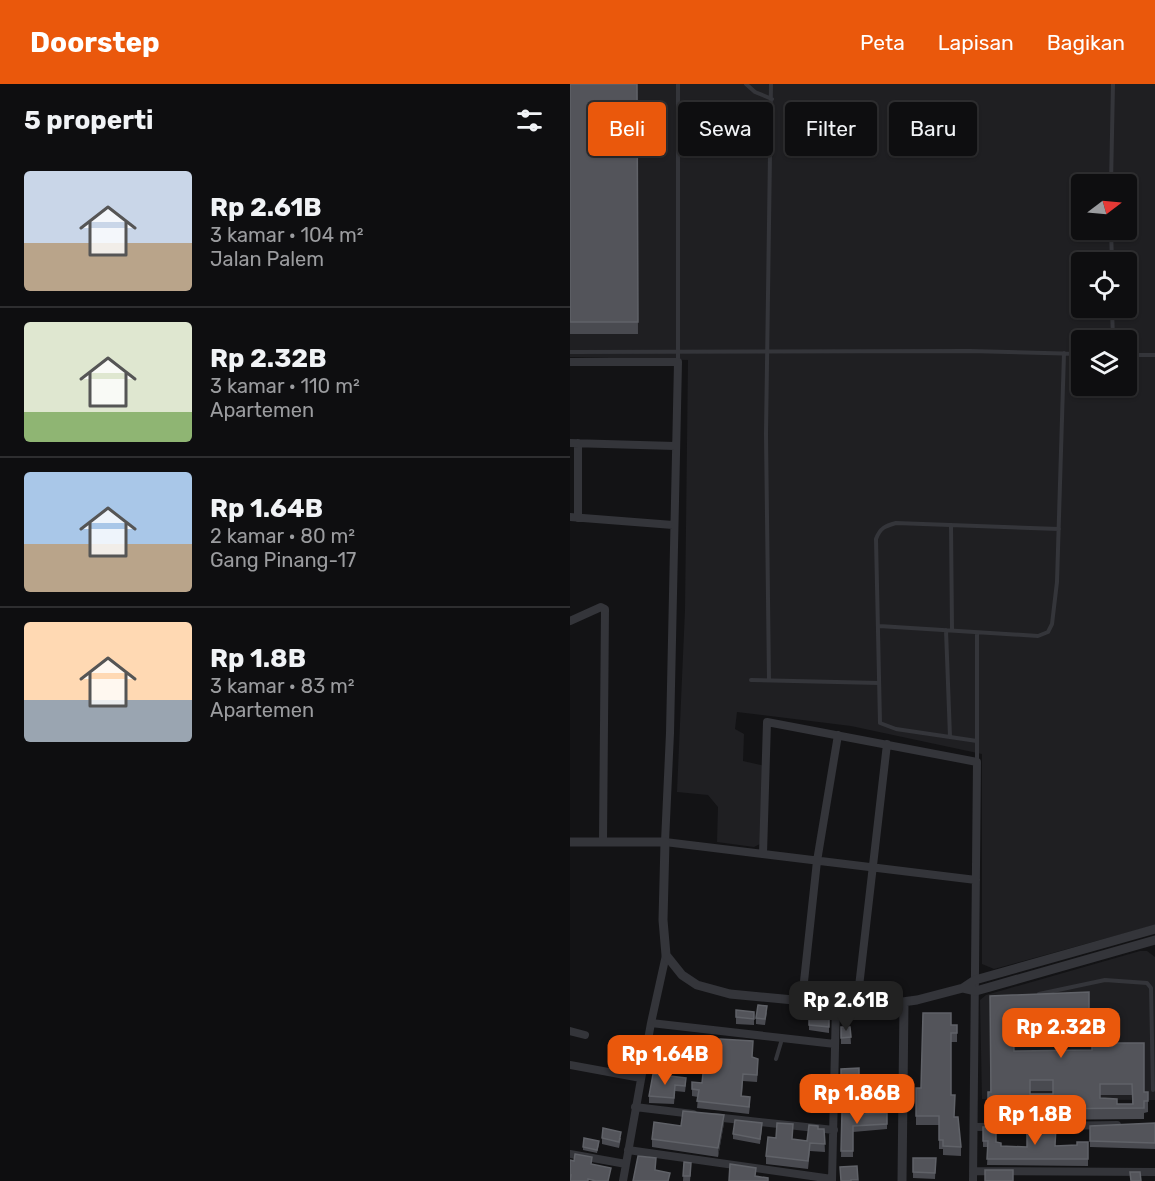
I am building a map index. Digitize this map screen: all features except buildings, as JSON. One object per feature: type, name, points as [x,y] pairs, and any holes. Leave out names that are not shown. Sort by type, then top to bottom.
[{"type":"street","points":[[570,362],[600,363],[678,358],[663,920],[666,956],[651,1023],[623,1181]]},
{"type":"street","points":[[673,525],[574,517],[574,443],[675,446]]},
{"type":"street","points":[[570,621],[601,607],[605,609],[603,841]]},
{"type":"street","points":[[763,854],[766,723],[977,762],[973,1181]]},
{"type":"street","points":[[801,1000],[818,861],[838,735]]},
{"type":"street","points":[[857,1004],[887,744]]},
{"type":"street","points":[[570,842],[665,842],[976,880]]},
{"type":"street","points":[[666,956],[682,975],[703,987],[730,994],[836,1004],[904,1002],[963,988],[975,980],[1155,929]]},
{"type":"street","points":[[963,988],[976,991],[1155,940]]},
{"type":"street","points":[[1143,944],[1155,949]]},
{"type":"street","points":[[1091,946],[1095,958]]},
{"type":"street","points":[[1037,962],[1040,973]]},
{"type":"street","points":[[902,1181],[904,1002]]},
{"type":"street","points":[[628,1150],[832,1180],[836,1004]]},
{"type":"street","points":[[651,1023],[835,1044]]},
{"type":"street","points":[[570,1031],[585,1035]]},
{"type":"street","points":[[570,1065],[641,1078]]},
{"type":"street","points":[[635,1107],[834,1130]]},
{"type":"street","points":[[974,1127],[1121,1125]]},
{"type":"street","points":[[570,1154],[626,1164]]},
{"type":"street","points":[[973,1171],[1155,1172]]},
{"type":"lane","points":[[678,84],[678,358]]},
{"type":"lane","points":[[746,84],[755,92],[772,99]]},
{"type":"lane","points":[[769,680],[766,517],[771,84]]},
{"type":"lane","points":[[1111,174],[1113,84]]},
{"type":"lane","points":[[570,352],[678,358],[768,353],[1071,353]]},
{"type":"lane","points":[[600,352],[600,363]]},
{"type":"lane","points":[[879,626],[1038,636],[1048,632],[1052,624],[1059,529],[1064,353]]},
{"type":"lane","points":[[1137,355],[1155,355]]},
{"type":"lane","points":[[977,741],[896,729],[880,723],[876,539],[879,531],[886,525],[896,524],[1059,529]]},
{"type":"lane","points":[[950,737],[951,525]]},
{"type":"lane","points":[[977,633],[977,762]]},
{"type":"lane","points":[[752,680],[879,683]]},
{"type":"lane","points":[[1031,996],[1105,980],[1147,983],[1151,988],[1153,1090]]},
{"type":"lane","points":[[776,1059],[782,1038]]},
{"type":"shaded area","points":[[570,84],[1155,84],[1155,925],[994,969],[982,964],[982,754],[851,726],[737,712],[735,729],[744,734],[743,761],[765,766],[762,843],[754,847],[717,842],[718,807],[708,795],[677,792],[685,610],[688,360],[570,357]]},
{"type":"shaded area","points":[[1140,951],[1147,951],[1155,957],[1155,1100],[982,1099],[980,1000],[986,995]]}]
